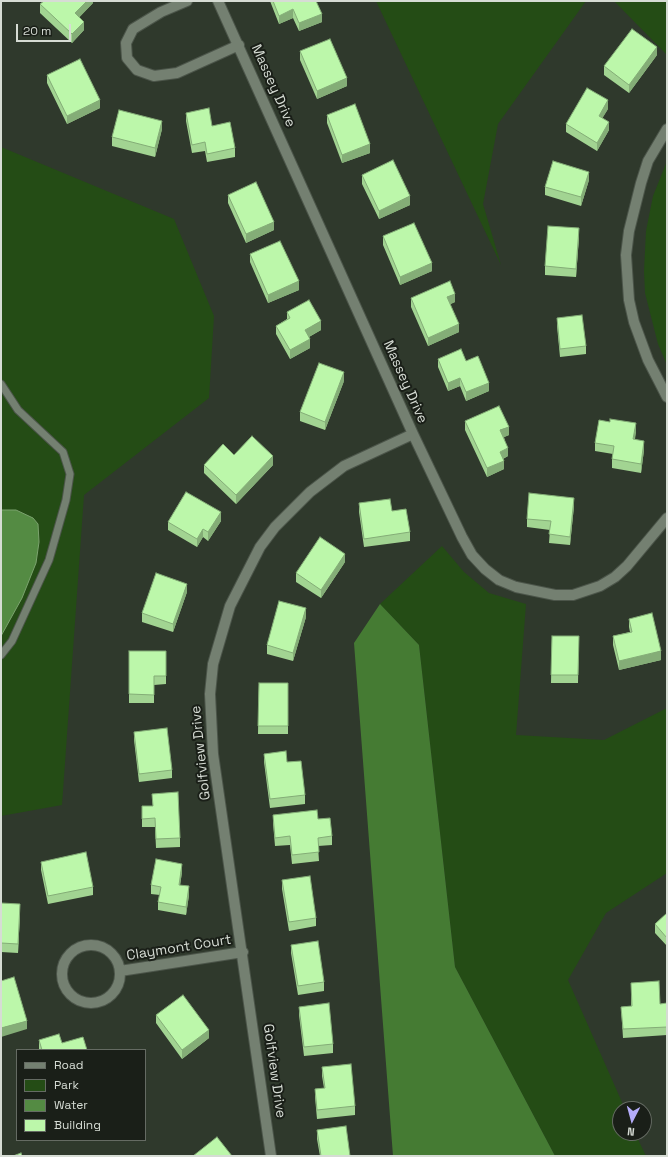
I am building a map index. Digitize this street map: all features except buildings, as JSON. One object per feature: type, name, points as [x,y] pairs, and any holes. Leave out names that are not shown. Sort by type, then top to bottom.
[{"type":"street","points":[[186,1],[161,12],[133,29],[126,43],[127,58],[137,70],[154,76],[177,73],[239,45]]},
{"type":"street","name":"Massey Drive","points":[[218,1],[413,434],[472,555],[485,569],[499,580],[516,587],[556,595],[585,592],[600,586],[615,577],[627,566],[667,518]]},
{"type":"street","points":[[667,129],[648,161],[629,231],[626,255],[629,300],[634,322],[648,360],[667,397]]},
{"type":"street","name":"Golfview Drive","points":[[272,1156],[213,754],[210,724],[210,694],[213,664],[225,621],[244,576],[260,547],[294,507],[327,477],[344,466],[413,434]]},
{"type":"street","name":"Claymont Court","points":[[87,945],[97,945],[105,949],[118,962],[120,971],[120,980],[114,993],[103,1001],[94,1004],[83,1003],[74,999],[66,992],[62,983],[61,972],[66,958],[78,948],[87,945]]},
{"type":"street","name":"Claymont Court","points":[[120,971],[243,952]]},
{"type":"lane","points":[[1,384],[18,410],[63,452],[70,474],[66,500],[49,560],[12,641],[1,655]]},
{"type":"green space","points":[[376,1],[586,1],[498,124],[483,204],[501,265]]},
{"type":"green space","points":[[614,1],[667,1],[667,55]]},
{"type":"green space","points":[[1,147],[174,219],[214,316],[209,398],[84,495],[62,805],[1,816]]},
{"type":"green space","points":[[667,161],[667,365],[658,344],[645,293],[644,271],[646,231],[653,196]]},
{"type":"green space","points":[[442,546],[464,572],[489,593],[526,604],[516,735],[604,740],[667,708],[667,873],[606,913],[568,980],[621,1101],[612,1101],[612,1141],[639,1141],[646,1156],[555,1156],[455,967],[419,645],[380,604]]},
{"type":"shaded area","points":[[380,604],[419,645],[455,967],[555,1156],[393,1156],[354,643]]},
{"type":"water","points":[[1,510],[16,510],[33,518],[38,524],[39,542],[36,563],[22,598],[1,636]]}]
